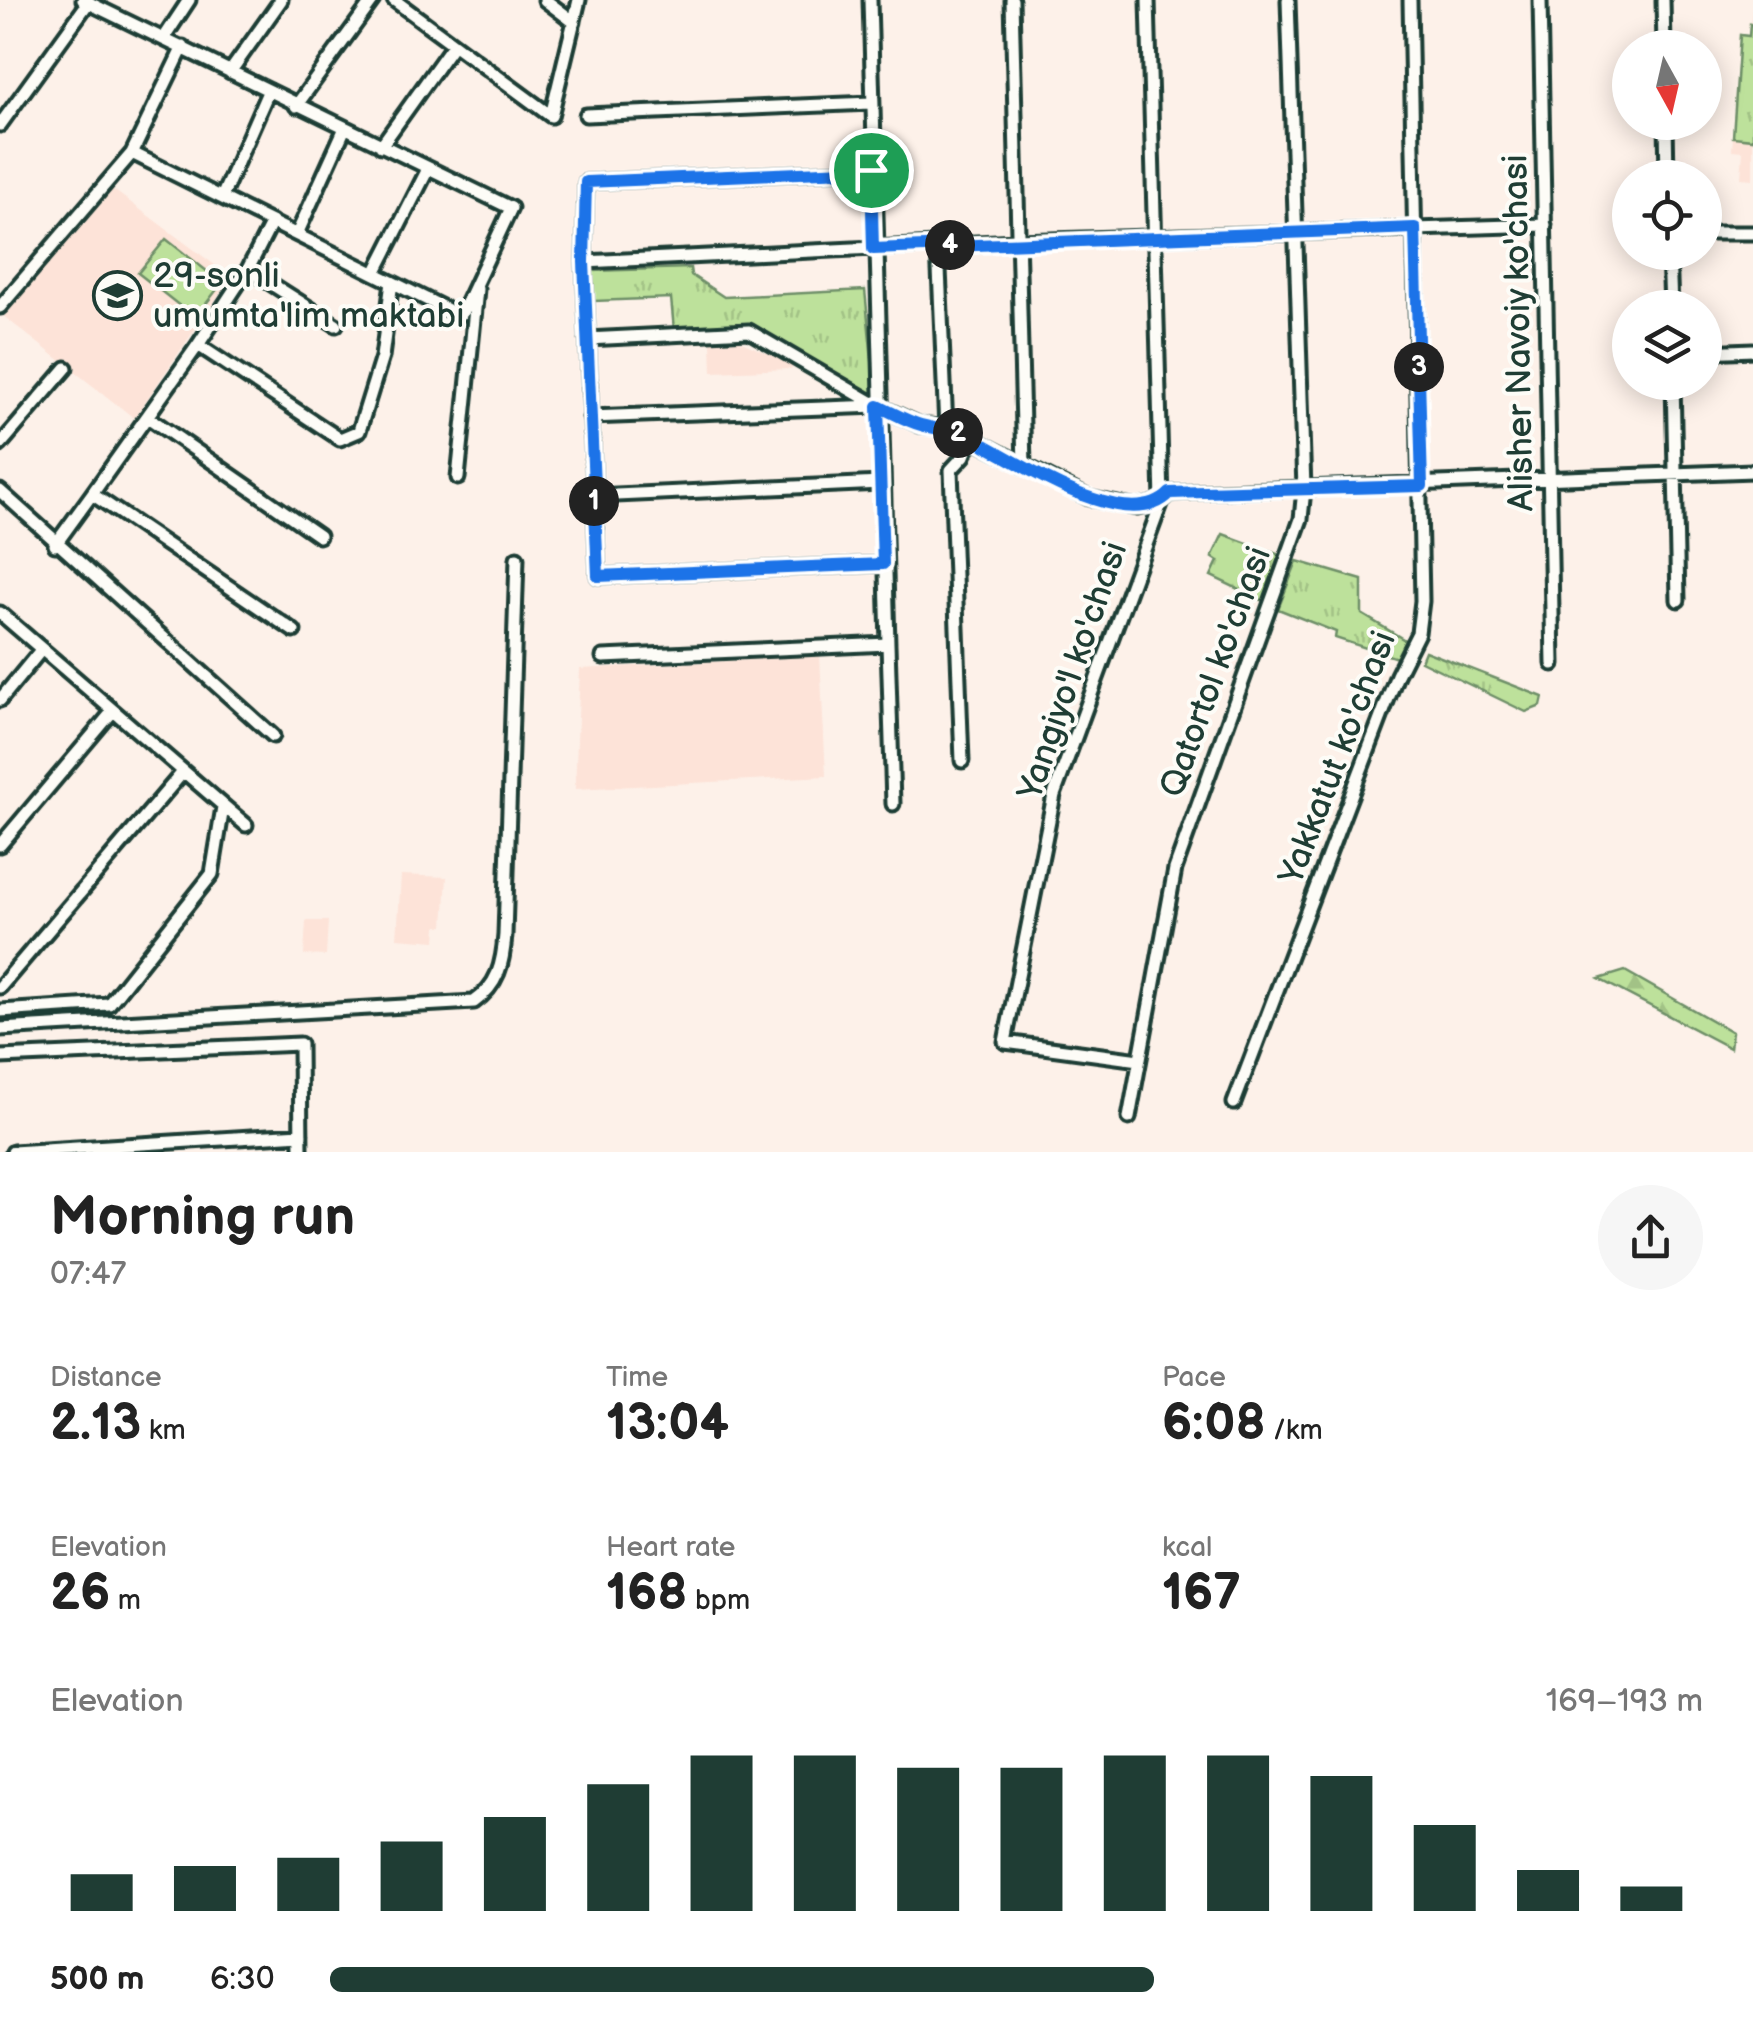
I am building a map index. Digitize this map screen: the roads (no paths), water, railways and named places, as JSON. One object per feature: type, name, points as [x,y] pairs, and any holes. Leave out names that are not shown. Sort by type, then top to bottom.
[{"type":"street","points":[[164,38],[189,0]]},
{"type":"street","points":[[230,72],[281,0]]},
{"type":"street","points":[[296,106],[373,0]]},
{"type":"street","points":[[394,0],[551,116],[579,0]]},
{"type":"street","points":[[544,0],[574,22]]},
{"type":"street","points":[[870,0],[873,249],[892,804]]},
{"type":"street","points":[[1012,0],[1024,466]]},
{"type":"street","name":"Yangiyo'l ko'chasi","points":[[1140,1060],[1005,1042],[1054,795],[1162,501],[1148,0]]},
{"type":"street","name":"Qatortol ko'chasi","points":[[1128,1118],[1175,869],[1209,766],[1282,582],[1301,519],[1304,489],[1288,0]]},
{"type":"street","name":"Yakkatut ko'chasi","points":[[1234,1103],[1397,675],[1418,633],[1422,601],[1422,486],[1410,0]]},
{"type":"street","name":"Alisher Navoiy ko'chasi","points":[[1540,0],[1552,664]]},
{"type":"street","points":[[1663,0],[1664,30]]},
{"type":"street","points":[[0,125],[86,1],[510,208],[462,313],[132,153]]},
{"type":"street","points":[[382,146],[454,44]]},
{"type":"street","points":[[0,306],[132,153],[183,48]]},
{"type":"street","points":[[222,197],[268,92]]},
{"type":"street","points":[[586,115],[871,103]]},
{"type":"street","points":[[297,234],[344,130]]},
{"type":"street","points":[[375,273],[428,169]]},
{"type":"street","points":[[871,170],[586,182],[584,262],[598,576],[883,564]]},
{"type":"street","points":[[55,545],[150,418],[248,268],[272,222]]},
{"type":"street","points":[[584,262],[1017,241],[1545,225]]},
{"type":"street","points":[[1722,233],[1753,233]]},
{"type":"street","points":[[938,246],[946,428]]},
{"type":"street","points":[[248,268],[336,325]]},
{"type":"street","points":[[458,478],[478,280]]},
{"type":"street","points":[[198,345],[340,439],[359,432],[382,357],[392,282]]},
{"type":"street","points":[[587,339],[750,331],[878,406],[920,425],[946,428],[972,438],[1089,498],[1137,508],[1162,501],[1170,493],[1753,471]]},
{"type":"street","points":[[1722,351],[1753,350]]},
{"type":"street","points":[[0,445],[66,368]]},
{"type":"street","points":[[1673,400],[1678,600]]},
{"type":"street","points":[[590,417],[878,406]]},
{"type":"street","points":[[150,418],[320,536]]},
{"type":"street","points":[[962,762],[951,470],[972,438]]},
{"type":"street","points":[[594,496],[881,483]]},
{"type":"street","points":[[0,491],[55,545],[273,736]]},
{"type":"street","points":[[92,494],[294,631]]},
{"type":"street","points":[[0,1029],[474,1002],[488,992],[504,947],[517,558]]},
{"type":"street","points":[[0,614],[246,826]]},
{"type":"street","points":[[603,657],[888,644]]},
{"type":"street","points":[[0,700],[41,650]]},
{"type":"street","points":[[0,845],[113,712]]},
{"type":"street","points":[[0,988],[182,772]]},
{"type":"street","points":[[0,1011],[109,1004],[212,874],[224,807]]},
{"type":"street","points":[[0,1057],[300,1044],[302,1152]]},
{"type":"street","points":[[13,1152],[302,1134]]},
{"type":"place","name":"29-sonli umumta'lim maktabi","points":[[118,296]]}]
